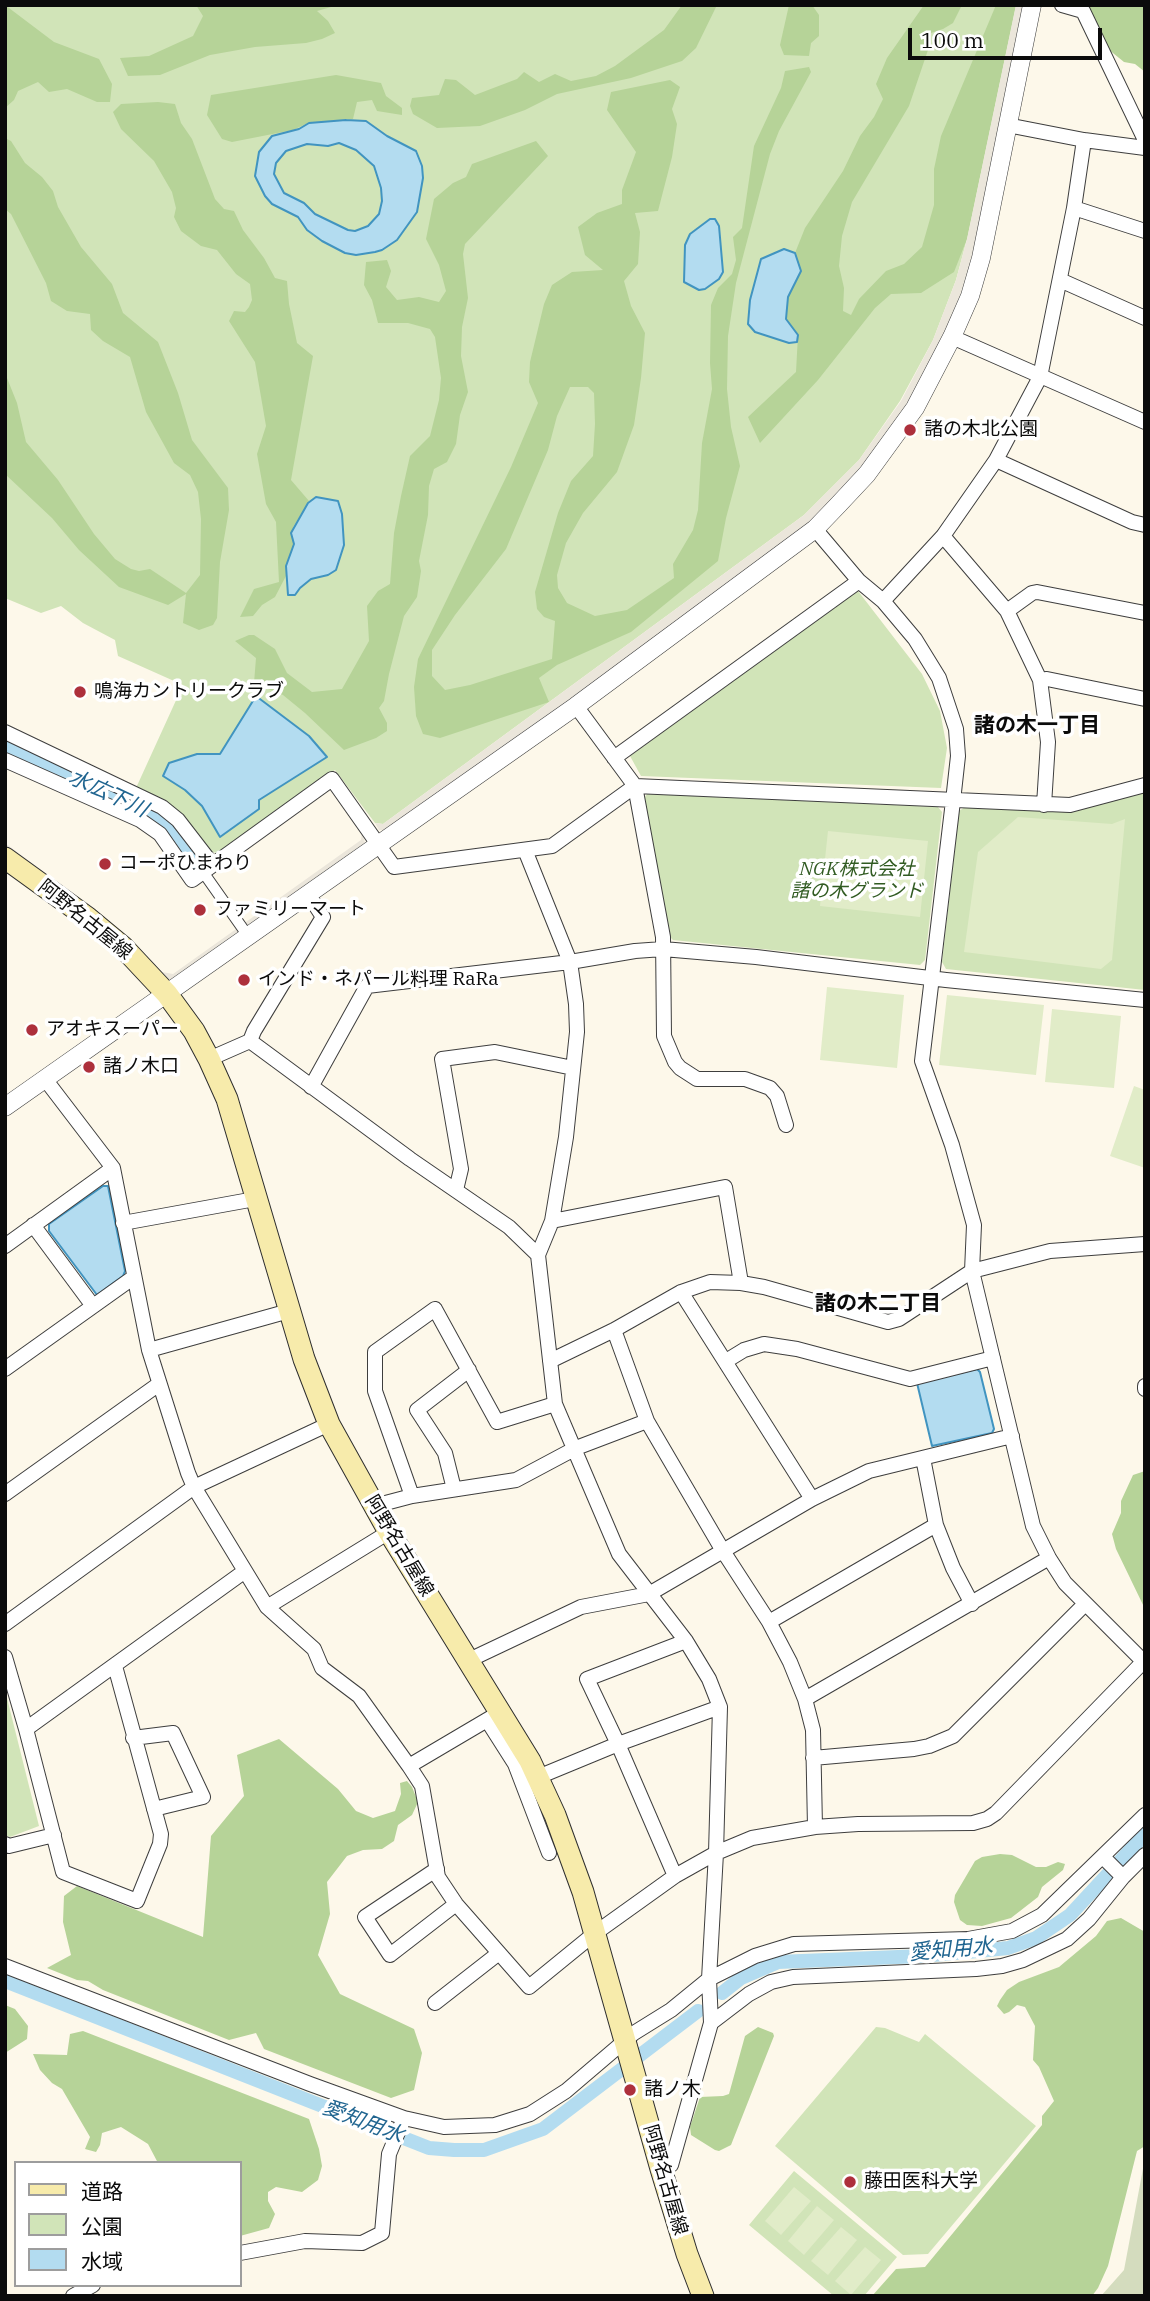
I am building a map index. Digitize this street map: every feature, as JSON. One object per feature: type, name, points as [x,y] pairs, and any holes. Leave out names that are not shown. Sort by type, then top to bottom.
[{"type":"main road","name":"阿野名古屋線","points":[[5,858],[123,947],[167,994],[194,1031],[209,1059],[226,1099],[289,1311],[328,1424],[467,1661],[493,1716],[538,1777],[565,1839],[661,2169],[703,2296]]},
{"type":"street","points":[[5,1107],[576,706],[815,529],[867,474],[915,408],[970,296],[981,258],[1032,5]]},
{"type":"street","points":[[1062,5],[1083,11],[1145,140]]},
{"type":"street","points":[[1007,125],[1084,140],[1145,148]]},
{"type":"street","points":[[883,601],[943,537],[996,460],[1040,377],[1074,208],[1084,140]]},
{"type":"street","points":[[1074,208],[1145,231]]},
{"type":"street","points":[[1060,280],[1145,318]]},
{"type":"street","points":[[952,337],[1145,422]]},
{"type":"street","points":[[996,460],[1132,522],[1145,524]]},
{"type":"street","points":[[45,1079],[113,1168],[149,1350],[194,1487],[267,1607],[314,1649],[322,1668],[359,1696],[410,1766],[422,1786],[438,1877],[456,1903],[529,1987],[594,1934],[675,1876],[716,1853],[752,1838],[815,1827],[974,1822],[987,1819],[996,1813],[1144,1661],[1065,1583],[1033,1526],[972,1271],[974,1225],[952,1145],[922,1061],[958,756],[956,729],[939,678],[915,639],[883,601],[859,582],[815,529]]},
{"type":"street","points":[[943,537],[1007,611],[1040,680],[1048,742],[1044,804]]},
{"type":"street","points":[[614,758],[859,582]]},
{"type":"street","points":[[1007,611],[1037,592],[1145,613]]},
{"type":"street","points":[[1040,680],[1047,679],[1145,699]]},
{"type":"street","points":[[576,706],[635,786],[663,937],[664,1036],[675,1062],[697,1079],[745,1079],[770,1088],[777,1096],[786,1125]]},
{"type":"street","points":[[5,732],[162,807],[186,829],[248,936]]},
{"type":"street","points":[[5,760],[140,820],[160,835],[192,880],[332,779],[394,867],[552,846],[635,786],[1070,805],[1145,785]]},
{"type":"street","points":[[525,850],[570,962],[577,1032],[566,1137],[552,1221],[538,1255],[555,1404],[619,1554],[686,1641],[709,1679],[720,1707],[709,1979],[711,2023],[671,2165],[661,2169]]},
{"type":"street","points":[[209,1059],[250,1041],[323,916],[308,894]]},
{"type":"street","points":[[311,1087],[367,986],[663,948],[1145,1000]]},
{"type":"street","points":[[250,1041],[509,1227],[538,1255]]},
{"type":"street","points":[[456,1190],[461,1169],[442,1059],[495,1052],[573,1068]]},
{"type":"street","points":[[5,1245],[113,1168]]},
{"type":"street","points":[[552,1221],[725,1187],[741,1283]]},
{"type":"street","points":[[123,1223],[255,1199]]},
{"type":"street","points":[[33,1225],[93,1306]]},
{"type":"street","points":[[550,1361],[614,1330],[681,1292],[710,1282],[741,1283],[888,1322],[899,1319],[972,1271],[1050,1251],[1145,1244]]},
{"type":"street","points":[[5,1369],[134,1278]]},
{"type":"street","points":[[681,1292],[812,1499]]},
{"type":"street","points":[[412,1496],[375,1391],[375,1352],[435,1309],[497,1422],[555,1404]]},
{"type":"street","points":[[149,1350],[289,1311]]},
{"type":"street","points":[[614,1330],[647,1421],[723,1551],[769,1622],[806,1699],[813,1730],[815,1827]]},
{"type":"street","points":[[726,1361],[744,1350],[764,1344],[797,1349],[910,1379],[993,1359]]},
{"type":"street","points":[[454,1489],[444,1453],[417,1410],[469,1370]]},
{"type":"street","points":[[5,1494],[159,1384]]},
{"type":"street","points":[[374,1506],[412,1496],[516,1480],[576,1448],[647,1421]]},
{"type":"street","points":[[5,1625],[194,1487],[328,1424]]},
{"type":"street","points":[[467,1661],[581,1607],[649,1594],[812,1499],[869,1471],[1012,1436]]},
{"type":"street","points":[[923,1458],[936,1525],[953,1568],[972,1604]]},
{"type":"street","points":[[769,1622],[936,1525]]},
{"type":"street","points":[[267,1607],[389,1532]]},
{"type":"street","points":[[806,1699],[1049,1558]]},
{"type":"street","points":[[26,1729],[245,1571]]},
{"type":"street","points":[[813,1758],[914,1749],[953,1736],[1085,1604]]},
{"type":"street","points":[[675,1876],[587,1679],[686,1641]]},
{"type":"street","points":[[5,1657],[63,1872],[137,1902],[160,1844],[161,1834],[115,1666]]},
{"type":"street","points":[[538,1777],[720,1707]]},
{"type":"street","points":[[410,1766],[493,1716],[515,1764],[549,1853]]},
{"type":"street","points":[[133,1738],[173,1733],[203,1797],[154,1809]]},
{"type":"street","points":[[5,1966],[403,2120],[466,2128],[514,2121],[530,2115],[566,2091],[709,1979],[755,1956],[794,1944],[968,1939],[1012,1931],[1042,1915],[1104,1859],[1145,1815]]},
{"type":"street","points":[[5,1844],[9,1846],[54,1835]]},
{"type":"street","points":[[711,2023],[749,1994],[771,1982],[793,1977],[976,1969],[1023,1960],[1067,1939],[1088,1919],[1122,1876],[1145,1855]]},
{"type":"street","points":[[1104,1859],[1122,1876]]},
{"type":"street","points":[[437,1869],[365,1917],[390,1955],[456,1903]]},
{"type":"street","points":[[435,2003],[499,1953]]},
{"type":"street","points":[[242,2253],[305,2241],[362,2243],[382,2234],[389,2154],[403,2120]]},
{"type":"street","points":[[73,2296],[89,2287]]},
{"type":"green space","name":"鳴海カントリークラブ","points":[[5,5],[1016,5],[956,280],[933,340],[900,401],[859,460],[804,515],[383,824],[375,823],[335,770],[218,853],[211,852],[136,788],[183,685],[118,656],[115,640],[83,623],[61,606],[41,613],[5,598]]},
{"type":"green space","points":[[5,5],[54,42],[99,59],[112,84],[110,102],[97,102],[67,89],[49,92],[38,82],[18,91],[14,100],[5,108]]},
{"type":"green space","points":[[196,5],[338,5],[317,11],[328,21],[335,33],[322,39],[210,55],[160,75],[128,76],[120,58],[149,56],[193,36],[203,16]]},
{"type":"green space","points":[[682,5],[717,5],[696,48],[682,61],[631,78],[557,94],[525,110],[480,126],[437,128],[413,114],[410,106],[412,98],[439,95],[445,79],[456,80],[475,95],[517,79],[524,72],[539,82],[555,74],[571,81],[596,76],[615,66],[664,30]]},
{"type":"green space","points":[[789,5],[812,5],[819,15],[819,36],[811,43],[809,56],[784,55],[780,45]]},
{"type":"green space","points":[[924,5],[962,5],[953,23],[931,33],[929,47],[909,106],[852,202],[842,236],[839,266],[844,288],[843,311],[851,315],[859,299],[886,271],[904,264],[922,247],[934,205],[934,169],[941,136],[996,5],[1016,5],[967,239],[954,272],[921,293],[891,294],[875,308],[818,380],[760,443],[748,417],[796,372],[798,335],[786,319],[788,297],[801,271],[795,253],[805,228],[843,171],[860,136],[883,99],[876,84],[887,58]]},
{"type":"green space","points":[[1086,5],[1145,5],[1145,72],[1135,64],[1124,62],[1108,49]]},
{"type":"green space","points":[[809,67],[811,72],[779,131],[770,154],[736,283],[728,336],[727,389],[731,427],[740,466],[718,561],[631,632],[557,665],[539,678],[549,702],[440,738],[423,734],[416,716],[414,687],[418,659],[511,467],[538,403],[529,382],[530,362],[544,304],[552,285],[572,272],[603,270],[585,255],[578,227],[597,213],[622,204],[622,190],[636,152],[607,110],[611,92],[670,80],[680,87],[672,109],[677,124],[672,157],[658,211],[635,213],[640,232],[638,264],[624,281],[631,306],[645,333],[634,425],[617,472],[583,513],[566,543],[557,575],[558,588],[567,603],[595,616],[627,610],[674,578],[673,564],[693,530],[698,510],[702,443],[712,389],[711,305],[718,288],[732,274],[736,260],[733,237],[742,228],[754,146],[781,88],[785,71]],"holes":[[[570,387],[588,387],[594,393],[593,456],[571,481],[558,513],[535,592],[537,609],[544,617],[555,621],[552,659],[470,685],[445,690],[432,676],[432,650],[455,615],[506,549],[548,450],[557,416]]]},
{"type":"green space","points":[[336,75],[381,83],[386,96],[402,108],[402,115],[377,111],[372,100],[357,102],[353,119],[308,123],[293,130],[232,142],[222,139],[207,115],[211,95]]},
{"type":"green space","points":[[121,104],[175,104],[215,199],[224,209],[234,211],[243,230],[275,278],[287,281],[297,343],[313,356],[291,480],[309,501],[293,527],[293,550],[287,574],[275,597],[262,605],[253,616],[240,617],[254,589],[279,582],[276,522],[266,504],[257,454],[266,426],[255,362],[229,321],[234,311],[245,312],[249,307],[252,300],[250,284],[236,274],[217,250],[201,246],[181,231],[174,217],[176,208],[172,192],[154,161],[121,129],[113,112]]},
{"type":"green space","points":[[5,138],[11,141],[25,163],[42,177],[53,191],[58,207],[81,247],[112,284],[123,313],[158,342],[178,393],[192,440],[228,488],[229,510],[220,562],[217,618],[213,625],[199,630],[183,623],[186,594],[168,605],[119,587],[5,474],[5,373],[17,403],[26,442],[58,480],[94,534],[115,559],[131,569],[150,569],[186,593],[200,575],[201,519],[198,492],[190,475],[174,463],[146,412],[130,357],[103,341],[91,330],[90,314],[67,311],[51,301],[46,283],[11,214],[5,209]]},
{"type":"green space","points":[[536,141],[548,156],[465,244],[463,254],[468,298],[462,327],[461,356],[468,392],[460,415],[456,444],[447,462],[434,469],[429,486],[428,515],[419,561],[421,571],[417,597],[404,616],[384,701],[379,708],[387,723],[387,731],[344,750],[283,695],[254,683],[256,658],[235,641],[254,635],[275,649],[287,673],[312,692],[342,689],[369,641],[367,606],[378,591],[390,584],[394,533],[410,456],[430,436],[439,400],[441,378],[435,337],[430,329],[408,323],[378,323],[372,300],[364,285],[366,262],[387,260],[391,271],[386,287],[397,300],[419,297],[439,302],[446,291],[439,265],[426,239],[434,199],[453,183],[466,177],[472,164]]},
{"type":"green space","points":[[858,591],[922,674],[940,711],[947,748],[941,788],[641,776],[630,756]]},
{"type":"green space","name":"NGK株式会社 諸の木グランド","points":[[1145,791],[1145,990],[946,969],[942,962],[959,811],[965,807],[1071,812]]},
{"type":"green space","name":"NGK株式会社 諸の木グランド","points":[[647,794],[938,807],[942,812],[925,960],[920,965],[673,940],[667,934],[642,801]]},
{"type":"green space","points":[[1018,817],[1112,824],[1125,819],[1112,960],[1101,969],[964,952],[978,852]]},
{"type":"green space","points":[[828,831],[928,841],[920,917],[820,906]]},
{"type":"green space","points":[[827,987],[904,995],[897,1068],[820,1060]]},
{"type":"green space","points":[[947,995],[1044,1005],[1036,1075],[939,1065]]},
{"type":"green space","points":[[1052,1009],[1121,1016],[1114,1088],[1045,1082]]},
{"type":"green space","points":[[1134,1086],[1145,1090],[1145,1168],[1110,1156]]},
{"type":"green space","points":[[1145,1471],[1145,1609],[1116,1549],[1112,1534],[1121,1513],[1121,1501],[1133,1475]]},
{"type":"green space","points":[[5,1690],[39,1826],[10,1837],[5,1835]]},
{"type":"green space","points":[[279,1739],[338,1789],[356,1811],[373,1818],[395,1811],[401,1794],[400,1783],[407,1781],[418,1802],[412,1815],[398,1825],[394,1841],[382,1849],[363,1850],[347,1856],[327,1882],[330,1914],[318,1955],[340,1994],[414,2029],[422,2053],[414,2090],[391,2098],[264,2049],[256,2033],[229,2040],[103,1990],[88,1981],[77,1980],[47,1968],[71,1955],[63,1922],[64,1896],[77,1886],[203,1937],[211,1836],[244,1796],[237,1755]]},
{"type":"green space","points":[[1000,1854],[1012,1855],[1036,1867],[1046,1867],[1058,1862],[1065,1864],[1063,1870],[1042,1887],[1038,1897],[1011,1918],[982,1926],[967,1925],[960,1920],[954,1902],[955,1895],[975,1861]]},
{"type":"green space","points":[[1121,1918],[1145,1932],[1145,2146],[1137,2151],[1108,2266],[1098,2288],[1092,2296],[872,2296],[896,2269],[925,2267],[1042,2125],[1042,2116],[1054,2101],[1039,2067],[1033,2060],[1035,2026],[1025,2007],[1017,2005],[1004,2014],[997,2006],[1000,2000],[1007,1990],[1019,1982],[1059,1967],[1096,1936],[1107,1921]]},
{"type":"green space","points":[[5,2005],[15,2009],[28,2026],[27,2039],[5,2053]]},
{"type":"green space","points":[[758,2027],[773,2033],[774,2036],[731,2145],[719,2151],[715,2150],[691,2135],[690,2127],[700,2097],[729,2094],[745,2036]]},
{"type":"green space","points":[[876,2027],[919,2042],[925,2034],[1036,2126],[928,2254],[903,2255],[775,2146]]},
{"type":"green space","points":[[83,2031],[309,2119],[322,2166],[318,2180],[302,2192],[276,2187],[268,2192],[268,2201],[275,2214],[269,2228],[242,2235],[242,2161],[157,2161],[148,2144],[121,2127],[102,2133],[96,2152],[85,2149],[90,2137],[62,2089],[40,2070],[33,2054],[67,2055],[70,2034]]},
{"type":"green space","points":[[1145,2158],[1145,2296],[1101,2296],[1124,2270]]},
{"type":"green space","points":[[794,2171],[897,2257],[864,2296],[834,2296],[749,2225]]},
{"type":"green space","points":[[794,2187],[811,2201],[781,2235],[765,2221]]},
{"type":"green space","points":[[817,2206],[834,2220],[804,2255],[788,2241]]},
{"type":"green space","points":[[841,2227],[857,2240],[828,2275],[811,2261]]},
{"type":"green space","points":[[865,2247],[881,2260],[851,2295],[835,2281]]},
{"type":"shaded area","points":[[1016,5],[1023,5],[975,244],[960,295],[943,336],[903,412],[868,462],[808,523],[747,573],[385,830],[379,830],[375,823],[383,824],[804,515],[859,460],[901,401],[933,340],[956,280]]},
{"type":"shaded area","points":[[362,832],[365,843],[171,979],[166,979],[5,849],[5,843],[105,918],[162,972],[173,974],[361,840]]},
{"type":"water","points":[[366,121],[416,151],[423,178],[417,212],[397,240],[382,250],[356,255],[345,253],[322,241],[307,230],[298,217],[272,204],[265,196],[255,176],[259,152],[272,136],[299,129],[309,123]],"holes":[[[339,143],[356,150],[374,166],[382,201],[379,214],[368,226],[355,231],[315,214],[304,203],[284,193],[274,174],[276,163],[286,151],[307,144],[328,146]]]},
{"type":"water","points":[[710,219],[715,219],[719,226],[723,272],[719,279],[699,290],[684,282],[685,245],[690,234]]},
{"type":"water","points":[[784,249],[795,253],[801,271],[788,297],[786,319],[798,335],[797,342],[789,343],[755,332],[748,324],[750,300],[761,259]]},
{"type":"water","points":[[316,497],[338,501],[342,514],[344,545],[336,570],[311,579],[295,595],[288,595],[286,566],[294,544],[291,533],[308,503]]},
{"type":"water","points":[[256,696],[309,736],[327,757],[259,800],[259,809],[220,837],[202,806],[185,790],[163,776],[169,763],[197,754],[220,754]]},
{"type":"water","points":[[103,1186],[108,1186],[125,1271],[123,1276],[97,1295],[49,1231],[49,1224]]},
{"type":"water","points":[[977,1369],[994,1429],[992,1433],[932,1446],[917,1383]]},
{"type":"waterway","name":"水広下川","points":[[5,746],[156,816],[167,825],[196,862]]},
{"type":"waterway","name":"愛知用水","points":[[722,1993],[741,1978],[778,1962],[978,1951],[1008,1948],[1036,1938],[1070,1915],[1145,1834]]},
{"type":"waterway","name":"愛知用水","points":[[5,1981],[429,2148],[454,2150],[484,2150],[543,2129],[698,2011]]},
{"type":"place","name":"諸の木北公園","points":[[910,430]]},
{"type":"place","name":"鳴海カントリークラブ","points":[[80,692]]},
{"type":"place","name":"コーポひまわり","points":[[105,864]]},
{"type":"place","name":"ファミリーマート","points":[[200,910]]},
{"type":"place","name":"インド・ネパール料理 RaRa","points":[[244,980]]},
{"type":"place","name":"アオキスーパー","points":[[32,1030]]},
{"type":"place","name":"諸ノ木口","points":[[89,1067]]},
{"type":"place","name":"諸ノ木","points":[[630,2090]]},
{"type":"place","name":"藤田医科大学","points":[[850,2182]]},
{"type":"district","name":"諸の木一丁目","points":[[1037,726]]},
{"type":"district","name":"諸の木二丁目","points":[[878,1304]]}]
